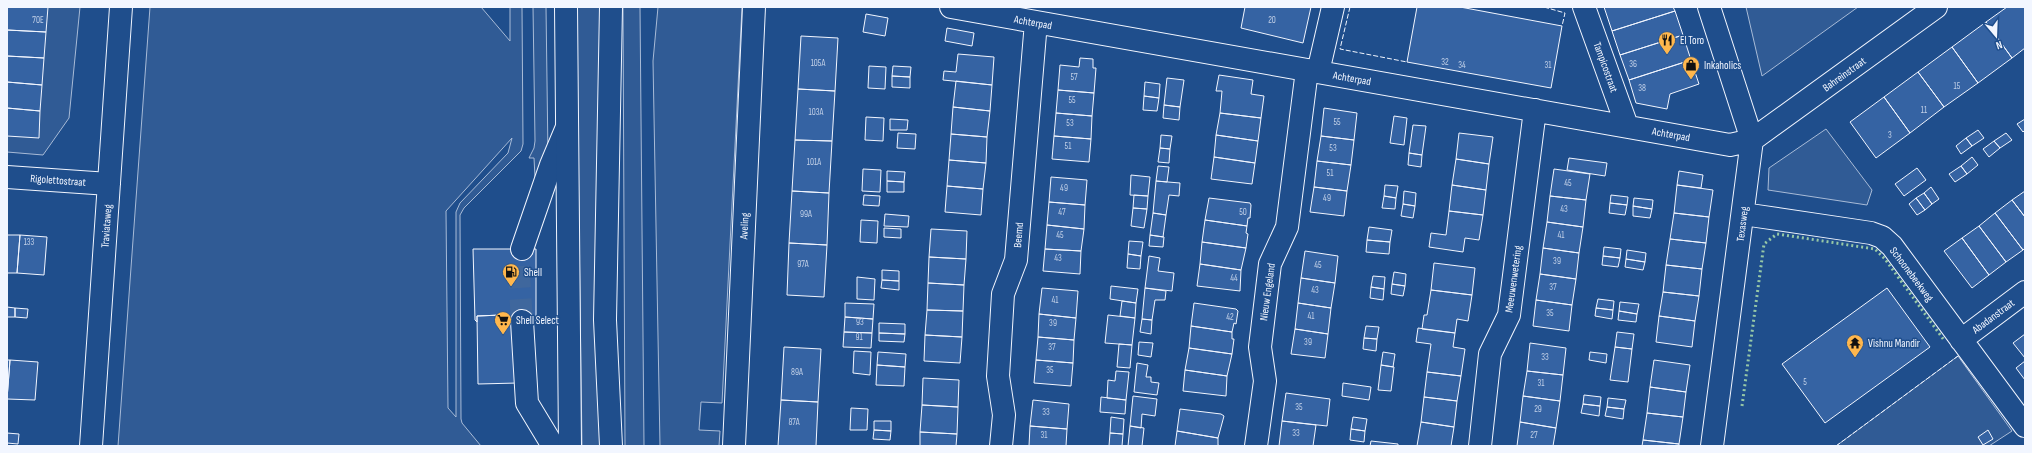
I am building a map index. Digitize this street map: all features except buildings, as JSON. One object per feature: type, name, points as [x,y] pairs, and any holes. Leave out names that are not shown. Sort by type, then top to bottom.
[{"type":"street","name":"Traviataweg","points":[[91,446],[122,7]]},
{"type":"street","points":[[566,7],[570,446]]},
{"type":"street","points":[[611,7],[605,320],[611,446]]},
{"type":"street","name":"Aveling","points":[[734,446],[754,7]]},
{"type":"street","name":"Achterpad","points":[[951,7],[996,11],[1036,22],[1730,144],[1752,140]]},
{"type":"street","points":[[1312,71],[1333,7]]},
{"type":"street","name":"Tampicostraat","points":[[1584,7],[1627,126]]},
{"type":"street","name":"Texasweg","points":[[1709,7],[1752,140],[1712,446]]},
{"type":"street","name":"Bahreinstraat","points":[[1752,140],[1936,7]]},
{"type":"street","name":"Beemd","points":[[1001,446],[1004,415],[998,376],[1003,294],[1016,260],[1036,22]]},
{"type":"street","name":"Nieuw Engeland","points":[[1256,446],[1265,381],[1260,347],[1270,264],[1287,227],[1312,71]]},
{"type":"street","name":"Meeuwenwetering","points":[[1480,446],[1490,354],[1508,315],[1535,110]]},
{"type":"street","points":[[522,249],[551,165],[567,127]]},
{"type":"street","name":"Rigolettostraat","points":[[7,177],[109,184]]},
{"type":"street","name":"Schoonebeekweg","points":[[1743,214],[1871,233],[1882,237],[1892,246],[2025,426]]},
{"type":"street","name":"Abadanstraat","points":[[1961,340],[2025,292]]},
{"type":"street","points":[[522,321],[527,403],[553,446]]},
{"type":"shaded area","points":[[7,7],[80,7],[69,118],[43,155],[7,152]]},
{"type":"shaded area","points":[[150,7],[481,7],[510,41],[510,7],[522,7],[523,144],[521,151],[464,208],[460,215],[461,419],[462,423],[481,446],[118,446]],"holes":[[[512,138],[508,153],[460,203],[456,212],[456,417],[448,408],[446,211]]]},
{"type":"shaded area","points":[[533,7],[546,7],[548,156],[540,173],[535,177],[534,158],[529,158],[534,148],[535,141]]},
{"type":"shaded area","points":[[576,7],[600,7],[597,238],[600,446],[582,446]]},
{"type":"shaded area","points":[[623,7],[640,7],[644,446],[625,446]]},
{"type":"shaded area","points":[[658,7],[742,7],[722,403],[701,402],[699,430],[720,431],[719,446],[660,446],[653,61]]},
{"type":"shaded area","points":[[1746,7],[1858,7],[1762,76]]},
{"type":"shaded area","points":[[1826,129],[1872,190],[1867,205],[1768,190],[1769,168]]},
{"type":"shaded area","points":[[1958,356],[2012,431],[1989,446],[1836,446]]},
{"type":"tunnel","points":[[522,249],[518,260],[522,321]]},
{"type":"hedge","points":[[1742,406],[1764,244],[1777,234],[1875,249],[1885,259],[1944,340]]},
{"type":"fence","points":[[1350,7],[1340,49],[1407,62]]},
{"type":"fence","points":[[1544,7],[1565,13],[1562,26]]},
{"type":"fence","points":[[1836,446],[1958,356]]},
{"type":"place","name":"El Toro","points":[[1667,55]]},
{"type":"place","name":"Inkaholics","points":[[1691,80]]},
{"type":"place","name":"Shell","points":[[511,287]]},
{"type":"place","name":"Shell Select","points":[[503,335]]},
{"type":"place","name":"Vishnu Mandir","points":[[1855,358]]}]
